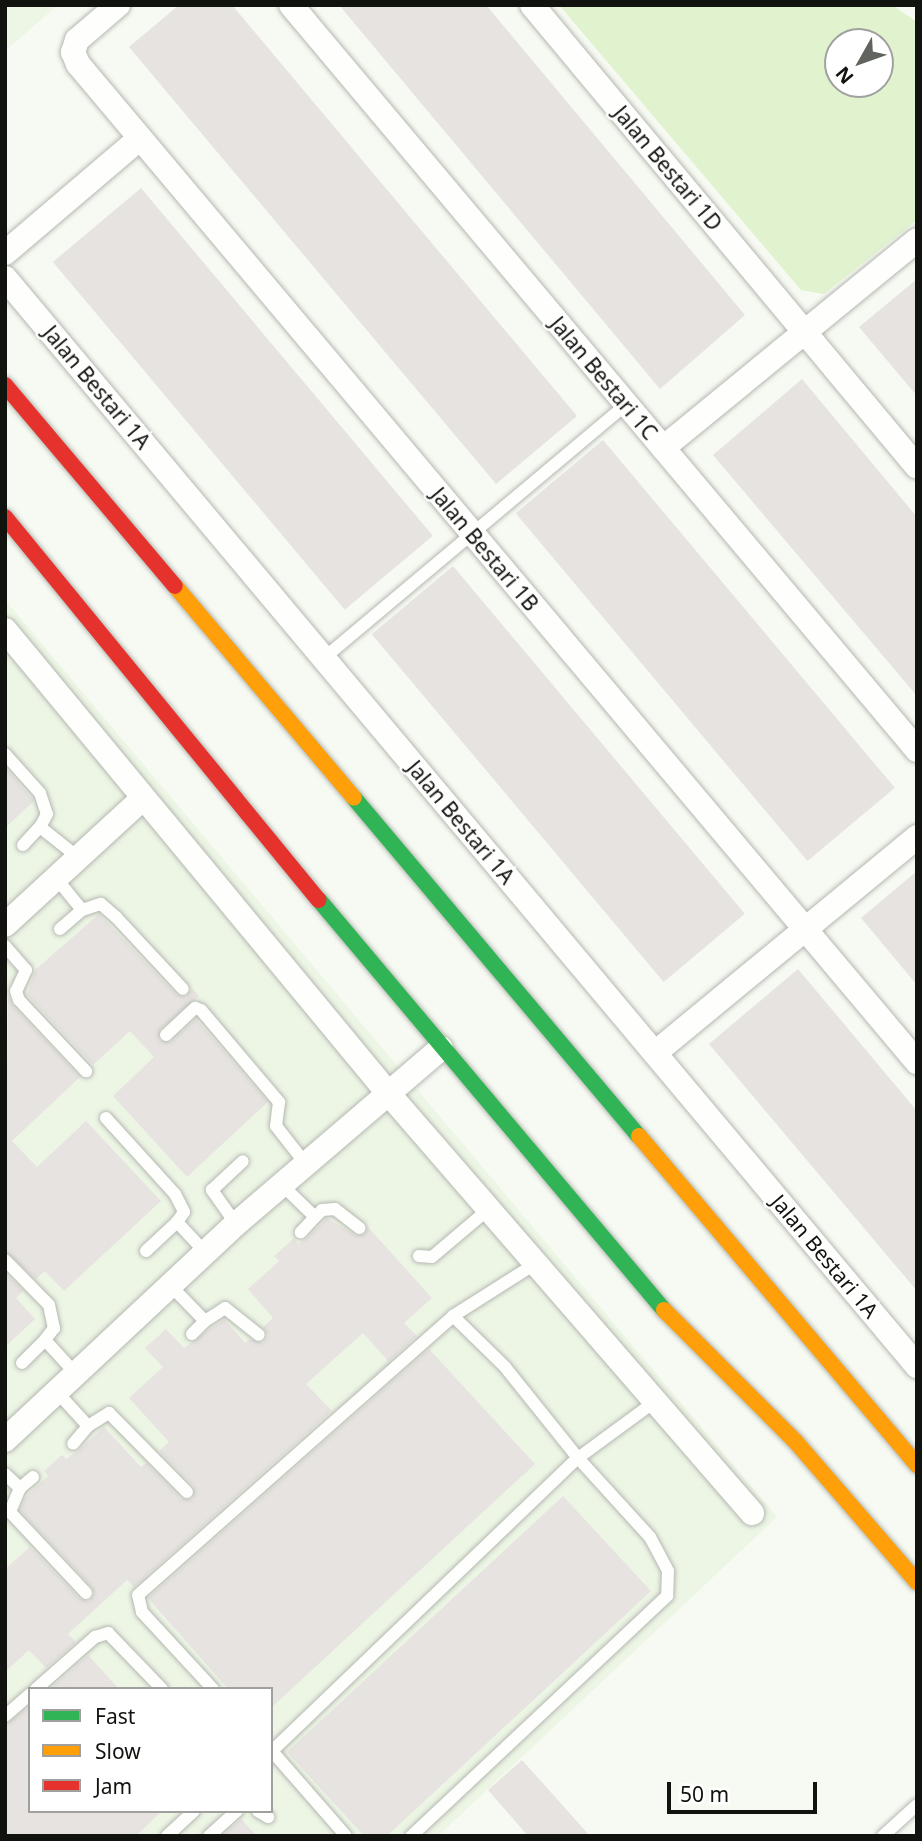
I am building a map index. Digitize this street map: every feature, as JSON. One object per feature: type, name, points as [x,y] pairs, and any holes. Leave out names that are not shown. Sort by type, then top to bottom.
[{"type":"street","name":"Jalan Bestari 1B","points":[[118,5],[77,40],[73,52],[78,64],[917,1062]]},
{"type":"street","name":"Jalan Bestari 1C","points":[[291,5],[917,750]]},
{"type":"street","name":"Jalan Bestari 1D","points":[[532,5],[917,467]]},
{"type":"street","points":[[5,253],[140,138]]},
{"type":"street","points":[[663,448],[917,240]]},
{"type":"street","name":"Jalan Bestari 1A","points":[[5,278],[917,1366]]},
{"type":"street","points":[[5,385],[917,1465]]},
{"type":"street","points":[[5,517],[441,1048],[682,1332],[796,1442],[917,1581]]},
{"type":"street","points":[[7,634],[388,1093],[539,1262],[752,1513]]},
{"type":"street","points":[[7,920],[142,799]]},
{"type":"street","points":[[655,1053],[917,837]]},
{"type":"street","points":[[5,1440],[236,1224],[441,1048]]},
{"type":"lane","points":[[324,658],[627,404]]},
{"type":"lane","points":[[5,754],[40,793],[47,814],[40,827],[23,845]]},
{"type":"lane","points":[[40,827],[79,858]]},
{"type":"lane","points":[[56,878],[82,910]]},
{"type":"lane","points":[[60,929],[82,910],[101,904],[183,989]]},
{"type":"lane","points":[[5,946],[26,970],[16,991],[19,1000],[86,1071]]},
{"type":"lane","points":[[166,1035],[195,1008],[201,1010],[279,1102],[276,1126],[304,1163]]},
{"type":"lane","points":[[106,1118],[182,1204],[184,1212],[177,1222],[146,1251]]},
{"type":"lane","points":[[236,1224],[212,1190],[243,1161]]},
{"type":"lane","points":[[281,1184],[315,1217]]},
{"type":"lane","points":[[419,1256],[432,1257],[491,1208]]},
{"type":"lane","points":[[301,1232],[322,1210],[335,1209],[359,1228]]},
{"type":"lane","points":[[177,1222],[205,1252]]},
{"type":"lane","points":[[5,1260],[49,1305],[54,1328],[22,1363]]},
{"type":"lane","points":[[212,1687],[142,1612],[138,1595],[453,1316],[539,1262]]},
{"type":"lane","points":[[170,1285],[205,1321]]},
{"type":"lane","points":[[192,1334],[205,1321],[225,1308],[259,1335]]},
{"type":"lane","points":[[411,1836],[667,1596],[668,1571],[650,1537],[578,1458],[505,1367],[453,1316]]},
{"type":"lane","points":[[45,1340],[76,1374]]},
{"type":"lane","points":[[57,1392],[88,1426]]},
{"type":"lane","points":[[273,1749],[578,1458],[657,1400]]},
{"type":"lane","points":[[73,1444],[88,1426],[109,1413],[187,1492]]},
{"type":"lane","points":[[5,1474],[20,1488]]},
{"type":"lane","points":[[33,1477],[20,1488],[10,1512],[86,1593]]},
{"type":"lane","points":[[38,1687],[95,1637],[108,1633],[160,1687]]},
{"type":"lane","points":[[5,1716],[28,1696]]},
{"type":"lane","points":[[273,1753],[346,1836]]},
{"type":"lane","points":[[883,1836],[917,1805]]},
{"type":"lane","points":[[167,1836],[192,1813]]},
{"type":"lane","points":[[209,1836],[235,1813]]},
{"type":"shaded area","points":[[5,5],[58,5],[5,51]]},
{"type":"shaded area","points":[[5,600],[777,1517],[438,1836],[5,1836]]},
{"type":"green space","points":[[559,5],[892,5],[917,22],[917,220],[824,294],[801,290]]},
{"type":"building","points":[[179,5],[232,5],[577,416],[496,484],[129,47]]},
{"type":"building","points":[[339,5],[486,5],[745,315],[660,389]]},
{"type":"building","points":[[141,188],[433,536],[345,610],[53,262]]},
{"type":"building","points":[[917,279],[917,396],[859,327]]},
{"type":"building","points":[[802,379],[917,517],[917,696],[713,455]]},
{"type":"building","points":[[603,440],[895,788],[807,861],[516,513]]},
{"type":"building","points":[[453,566],[745,914],[664,982],[372,634]]},
{"type":"building","points":[[5,767],[34,801],[5,828]]},
{"type":"building","points":[[917,871],[917,985],[861,918]]},
{"type":"building","points":[[99,914],[177,995],[186,997],[192,988],[199,996],[160,1029],[159,1040],[171,1042],[196,1019],[268,1102],[187,1177],[113,1096],[154,1057],[130,1031],[93,1065],[27,995],[35,970]]},
{"type":"building","points":[[798,969],[917,1111],[917,1291],[709,1044]]},
{"type":"building","points":[[8,995],[13,1006],[80,1077],[12,1141],[37,1167],[86,1121],[161,1201],[64,1291],[45,1271],[36,1279],[5,1251]]},
{"type":"building","points":[[327,1218],[357,1236],[365,1234],[367,1226],[432,1298],[404,1323],[417,1336],[354,1392],[388,1361],[363,1333],[306,1384],[332,1411],[134,1587],[127,1580],[68,1634],[76,1642],[46,1668],[29,1650],[5,1672],[5,1569],[30,1547],[80,1599],[89,1601],[94,1595],[92,1587],[20,1510],[26,1497],[48,1476],[44,1471],[62,1455],[66,1459],[79,1450],[104,1427],[141,1467],[146,1463],[181,1499],[193,1499],[194,1486],[159,1451],[169,1442],[129,1398],[163,1367],[145,1348],[166,1329],[184,1348],[224,1319],[245,1343],[250,1339],[263,1343],[268,1336],[263,1327],[273,1318],[248,1289],[279,1261],[274,1256],[294,1238],[298,1244]]},
{"type":"building","points":[[5,1273],[23,1291],[16,1298],[35,1319],[5,1347]]},
{"type":"building","points":[[429,1349],[535,1464],[273,1706],[273,1687],[226,1687],[148,1598]]},
{"type":"building","points":[[563,1496],[651,1591],[387,1836],[364,1836],[287,1752]]},
{"type":"building","points":[[88,1655],[117,1687],[52,1687]]},
{"type":"building","points":[[28,1708],[28,1813],[160,1813],[136,1836],[5,1836],[5,1725]]},
{"type":"building","points":[[522,1760],[590,1836],[528,1836],[488,1790]]},
{"type":"building","points":[[241,1819],[257,1836],[222,1836]]},
{"type":"traffic: fast","points":[[354,798],[639,1136]]},
{"type":"traffic: fast","points":[[319,900],[664,1310]]},
{"type":"traffic: slow","points":[[175,586],[354,798]]},
{"type":"traffic: slow","points":[[639,1136],[917,1465]]},
{"type":"traffic: slow","points":[[664,1310],[796,1442],[917,1582]]},
{"type":"traffic: jam","points":[[5,385],[175,586]]},
{"type":"traffic: jam","points":[[5,517],[319,900]]}]
